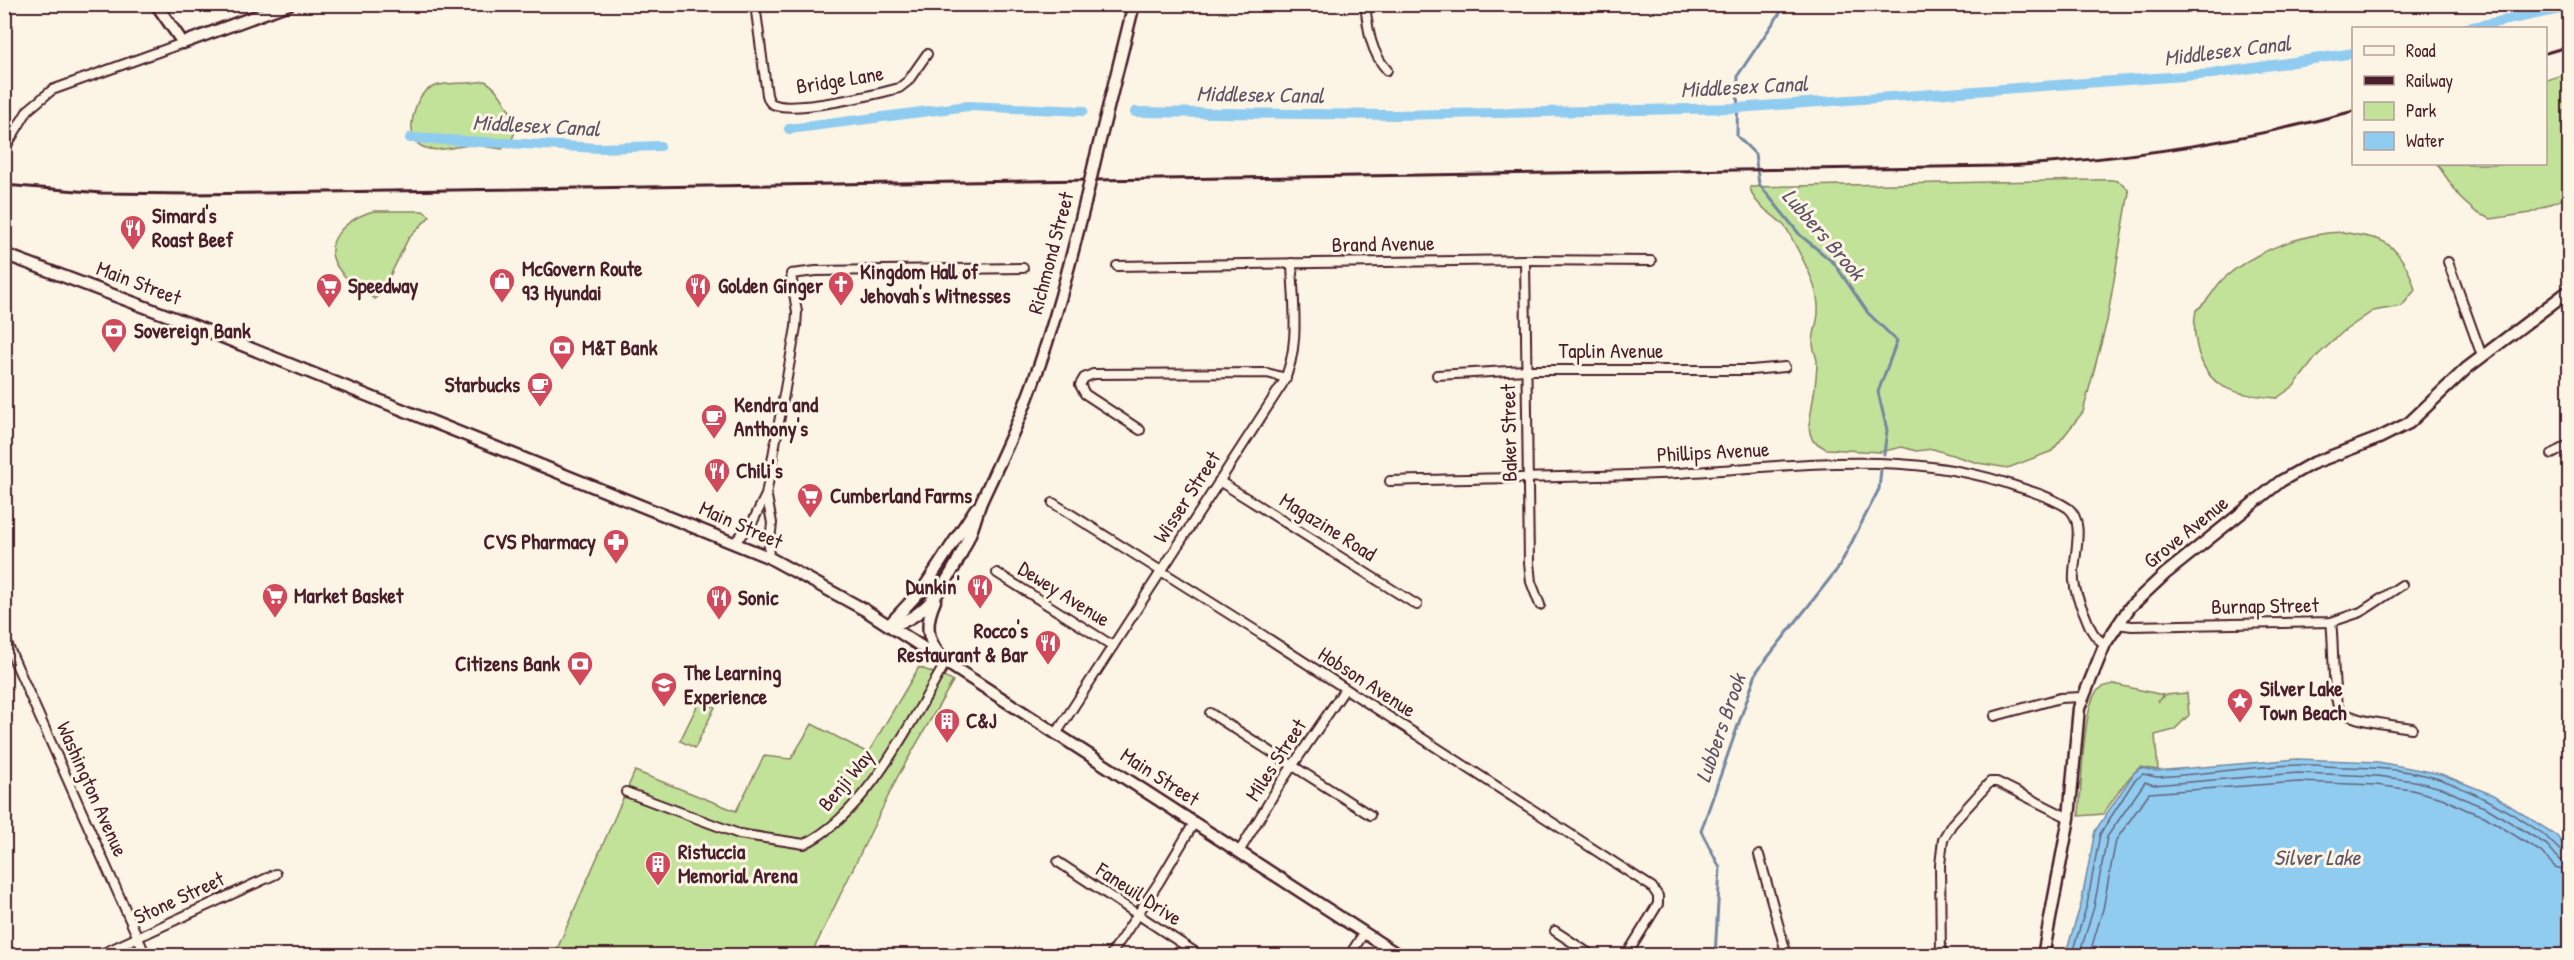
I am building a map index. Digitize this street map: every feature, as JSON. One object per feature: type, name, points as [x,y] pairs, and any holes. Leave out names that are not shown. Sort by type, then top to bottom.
[{"type":"main road","points":[[156,4],[183,43],[285,5]]},
{"type":"main road","name":"Richmond Street","points":[[889,625],[912,618],[925,608],[940,589],[971,533],[980,503],[1010,440],[1037,373],[1061,296],[1134,4]]},
{"type":"main road","name":"Main Street","points":[[4,254],[175,318],[768,557],[839,594],[889,625],[1400,956]]},
{"type":"main road","name":"Grove Avenue","points":[[2043,956],[2069,818],[2076,726],[2082,697],[2105,644],[2130,606],[2270,489],[2311,464],[2379,438],[2409,423],[2482,356],[2570,290]]},
{"type":"main road","name":"Richmond Street","points":[[889,625],[926,586],[980,503]]},
{"type":"main road","points":[[940,589],[927,626],[931,642],[946,662]]},
{"type":"street","name":"Bridge Lane","points":[[755,4],[767,95],[770,102],[775,105],[816,104],[898,88],[906,83],[927,54]]},
{"type":"street","points":[[1365,4],[1371,43],[1375,54],[1387,70]]},
{"type":"street","points":[[4,150],[28,110],[52,90],[183,43]]},
{"type":"street","name":"Brand Avenue","points":[[1117,266],[1525,260],[1651,261]]},
{"type":"street","name":"Baker Street","points":[[1525,260],[1530,580],[1540,605]]},
{"type":"street","points":[[2448,262],[2482,356]]},
{"type":"street","name":"Wisser Street","points":[[1056,734],[1286,378],[1294,350],[1292,263]]},
{"type":"street","points":[[735,542],[752,523],[766,495],[796,327],[797,312],[791,274],[816,271],[1023,268]]},
{"type":"street","name":"Taplin Avenue","points":[[1437,375],[1526,370],[1751,370],[1785,367]]},
{"type":"street","points":[[1140,430],[1090,398],[1082,390],[1082,381],[1090,374],[1135,373],[1269,373],[1286,378]]},
{"type":"street","points":[[2552,454],[2570,444]]},
{"type":"street","name":"Phillips Avenue","points":[[1390,481],[1649,474],[1887,462],[1937,466],[1972,473],[2035,493],[2066,507],[2077,518],[2074,587],[2093,635],[2105,644]]},
{"type":"street","name":"Magazine Road","points":[[1219,481],[1417,605]]},
{"type":"street","points":[[766,495],[772,524],[768,557]]},
{"type":"street","name":"Hobson Avenue","points":[[1053,502],[1652,887],[1658,896],[1657,908],[1626,956]]},
{"type":"street","name":"Dewey Avenue","points":[[997,573],[1113,646]]},
{"type":"street","name":"Burnap Street","points":[[2117,624],[2132,626],[2331,622],[2361,612],[2402,585]]},
{"type":"street","points":[[2331,622],[2335,700],[2338,707],[2345,713],[2358,718],[2412,728]]},
{"type":"street","name":"Washington Avenue","points":[[4,637],[146,956]]},
{"type":"street","name":"Benji Way","points":[[626,792],[739,834],[804,844],[831,826],[862,794],[904,733],[946,662]]},
{"type":"street","name":"Miles Street","points":[[1239,852],[1293,765],[1345,689]]},
{"type":"street","points":[[1995,716],[2060,698],[2082,697]]},
{"type":"street","points":[[1210,713],[1370,814]]},
{"type":"street","points":[[1941,956],[1940,865],[1943,839],[1952,824],[1982,788],[1990,782],[1996,783],[2069,818]]},
{"type":"street","points":[[1110,956],[1194,823]]},
{"type":"street","points":[[1759,855],[1787,956]]},
{"type":"street","name":"Faneuil Drive","points":[[1058,862],[1201,956]]},
{"type":"street","name":"Stone Street","points":[[97,956],[276,873]]},
{"type":"street","points":[[1555,931],[1593,956]]},
{"type":"street","points":[[1349,956],[1364,933]]},
{"type":"green space","points":[[2569,73],[2569,196],[2531,213],[2491,219],[2477,213],[2462,200],[2438,165],[2547,165],[2547,80]]},
{"type":"green space","points":[[485,81],[499,93],[516,120],[515,133],[506,146],[502,149],[468,145],[435,150],[417,143],[412,123],[421,96],[428,89],[447,84]]},
{"type":"green space","points":[[2110,180],[2123,184],[2129,192],[2107,321],[2083,412],[2052,451],[2008,468],[1978,463],[1933,449],[1916,451],[1902,447],[1880,452],[1826,449],[1813,441],[1809,425],[1817,369],[1813,348],[1818,312],[1816,291],[1788,231],[1756,201],[1750,187]]},
{"type":"green space","points":[[374,211],[423,211],[430,216],[408,239],[383,290],[375,299],[341,272],[334,262],[332,252],[338,234],[345,226],[364,214]]},
{"type":"green space","points":[[2343,232],[2380,240],[2387,243],[2398,254],[2407,268],[2415,290],[2402,306],[2373,311],[2344,331],[2317,356],[2294,386],[2277,398],[2237,392],[2216,382],[2202,362],[2197,347],[2194,329],[2196,310],[2223,279],[2264,252],[2295,240]]},
{"type":"green space","points":[[919,667],[953,681],[898,776],[811,955],[554,956],[635,771],[736,811],[764,756],[791,759],[812,724],[868,753]]},
{"type":"green space","points":[[2114,684],[2163,695],[2158,702],[2165,695],[2187,693],[2189,715],[2174,730],[2155,735],[2158,770],[2140,767],[2125,783],[2103,814],[2079,816],[2085,734],[2091,704],[2099,689]]},
{"type":"green space","points":[[700,700],[715,707],[695,748],[680,741]]},
{"type":"water","name":"Silver Lake","points":[[2297,759],[2378,762],[2441,774],[2493,795],[2556,835],[2569,852],[2569,955],[2065,955],[2081,904],[2095,831],[2134,773],[2141,768],[2155,771]]},
{"type":"waterway","name":"Lubbers Brook","points":[[1786,4],[1738,75],[1737,136],[1755,154],[1759,184],[1800,235],[1834,263],[1868,313],[1897,341],[1878,392],[1887,430],[1884,454]]},
{"type":"waterway","name":"Middlesex Canal","points":[[2473,27],[2570,7]]},
{"type":"waterway","name":"Middlesex Canal","points":[[1135,112],[1394,115],[1736,108],[2212,74],[2352,53]]},
{"type":"waterway","name":"Middlesex Canal","points":[[789,129],[968,106],[1083,111]]},
{"type":"waterway","name":"Middlesex Canal","points":[[410,138],[599,148],[660,146]]},
{"type":"waterway","name":"Lubbers Brook","points":[[1715,956],[1720,868],[1701,831],[1757,671],[1839,567],[1879,489],[1881,470]]},
{"type":"railway","points":[[2547,53],[2570,46]]},
{"type":"railway","points":[[4,185],[102,193],[192,194],[2002,166],[2091,159],[2179,148],[2266,132],[2352,112]]},
{"type":"place","name":"Simard's Roast Beef","points":[[133,251]]},
{"type":"place","name":"McGovern Route 93 Hyundai","points":[[502,304]]},
{"type":"place","name":"Kingdom Hall of Jehovah's Witnesses","points":[[841,307]]},
{"type":"place","name":"Speedway","points":[[329,309]]},
{"type":"place","name":"Golden Ginger","points":[[698,309]]},
{"type":"place","name":"Sovereign Bank","points":[[114,354]]},
{"type":"place","name":"M&T Bank","points":[[562,371]]},
{"type":"place","name":"Starbucks","points":[[540,408]]},
{"type":"place","name":"Kendra and Anthony's","points":[[714,440]]},
{"type":"place","name":"Chili's","points":[[717,494]]},
{"type":"place","name":"Cumberland Farms","points":[[810,519]]},
{"type":"place","name":"CVS Pharmacy","points":[[616,565]]},
{"type":"place","name":"Dunkin'","points":[[980,610]]},
{"type":"place","name":"Market Basket","points":[[275,619]]},
{"type":"place","name":"Sonic","points":[[719,621]]},
{"type":"place","name":"Rocco's Restaurant & Bar","points":[[1048,666]]},
{"type":"place","name":"Citizens Bank","points":[[580,687]]},
{"type":"place","name":"The Learning Experience","points":[[664,708]]},
{"type":"place","name":"Silver Lake Town Beach","points":[[2240,724]]},
{"type":"place","name":"C&J","points":[[947,744]]},
{"type":"place","name":"Ristuccia Memorial Arena","points":[[658,887]]}]
